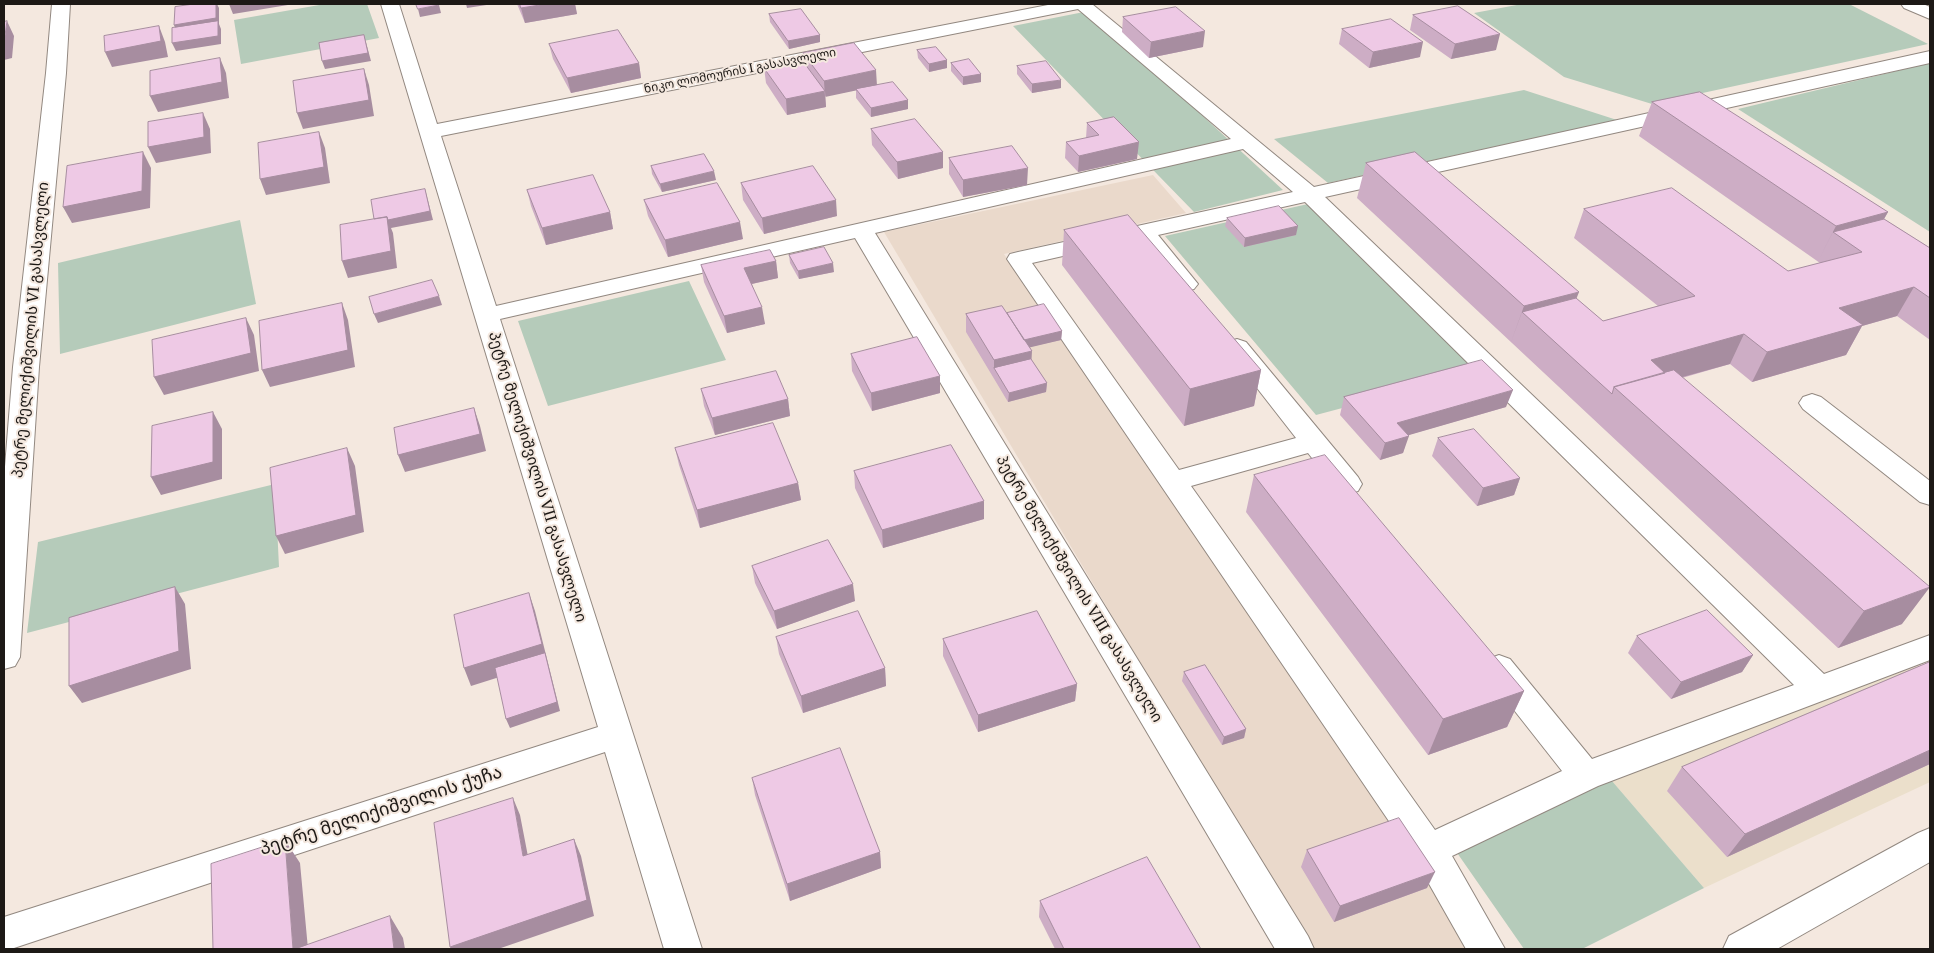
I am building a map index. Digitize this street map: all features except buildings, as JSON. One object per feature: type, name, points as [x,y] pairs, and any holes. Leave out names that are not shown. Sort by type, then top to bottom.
[{"type":"street","name":"პეტრე მელიქიშვილის VI გასასვლელი","points":[[4,657],[26,367],[56,73],[61,4]]},
{"type":"street","name":"პეტრე მელიქიშვილის VII გასასვლელი","points":[[390,4],[683,949]]},
{"type":"street","name":"ნიკო ლომოურის I გასასვლელი","points":[[430,132],[1081,4]]},
{"type":"street","points":[[1081,4],[1309,194],[1819,689]]},
{"type":"street","points":[[1910,4],[1930,14]]},
{"type":"street","points":[[1486,949],[1429,850],[1018,259],[1930,57]]},
{"type":"street","points":[[1697,108],[1722,125]]},
{"type":"street","points":[[487,315],[1247,142]]},
{"type":"street","name":"პეტრე მელიქიშვილის VIII გასასვლელი","points":[[862,230],[1295,949]]},
{"type":"street","points":[[1143,231],[1204,306]]},
{"type":"street","points":[[1222,329],[1364,503]]},
{"type":"street","points":[[1812,403],[1930,495]]},
{"type":"street","points":[[1173,481],[1314,442]]},
{"type":"street","points":[[1481,647],[1586,776]]},
{"type":"street","points":[[1429,850],[1586,776],[1930,647]]},
{"type":"street","name":"პეტრე მელიქიშვილის ქუჩა","points":[[4,934],[616,735]]},
{"type":"street","points":[[1742,949],[1930,844]]},
{"type":"shaded area","points":[[1153,175],[1186,213],[1004,254],[1454,918],[1467,949],[1310,949],[884,232]]},
{"type":"shaded area","points":[[1918,664],[1930,676],[1930,782],[1704,888],[1606,774]]},
{"type":"green space","points":[[325,4],[367,4],[379,38],[241,64],[234,20]]},
{"type":"green space","points":[[1522,4],[1849,4],[1928,44],[1652,104],[1564,77],[1474,13]]},
{"type":"green space","points":[[1089,11],[1283,190],[1194,212],[1013,26]]},
{"type":"green space","points":[[1930,63],[1930,232],[1738,109]]},
{"type":"green space","points":[[1524,90],[1617,120],[1328,183],[1274,139]]},
{"type":"green space","points":[[1308,204],[1478,372],[1316,415],[1165,236]]},
{"type":"green space","points":[[240,220],[256,304],[60,354],[58,263]]},
{"type":"green space","points":[[689,281],[726,360],[548,406],[518,321]]},
{"type":"green space","points":[[275,484],[279,567],[27,633],[38,542]]},
{"type":"green space","points":[[1606,774],[1704,888],[1582,949],[1524,949],[1453,847]]}]
